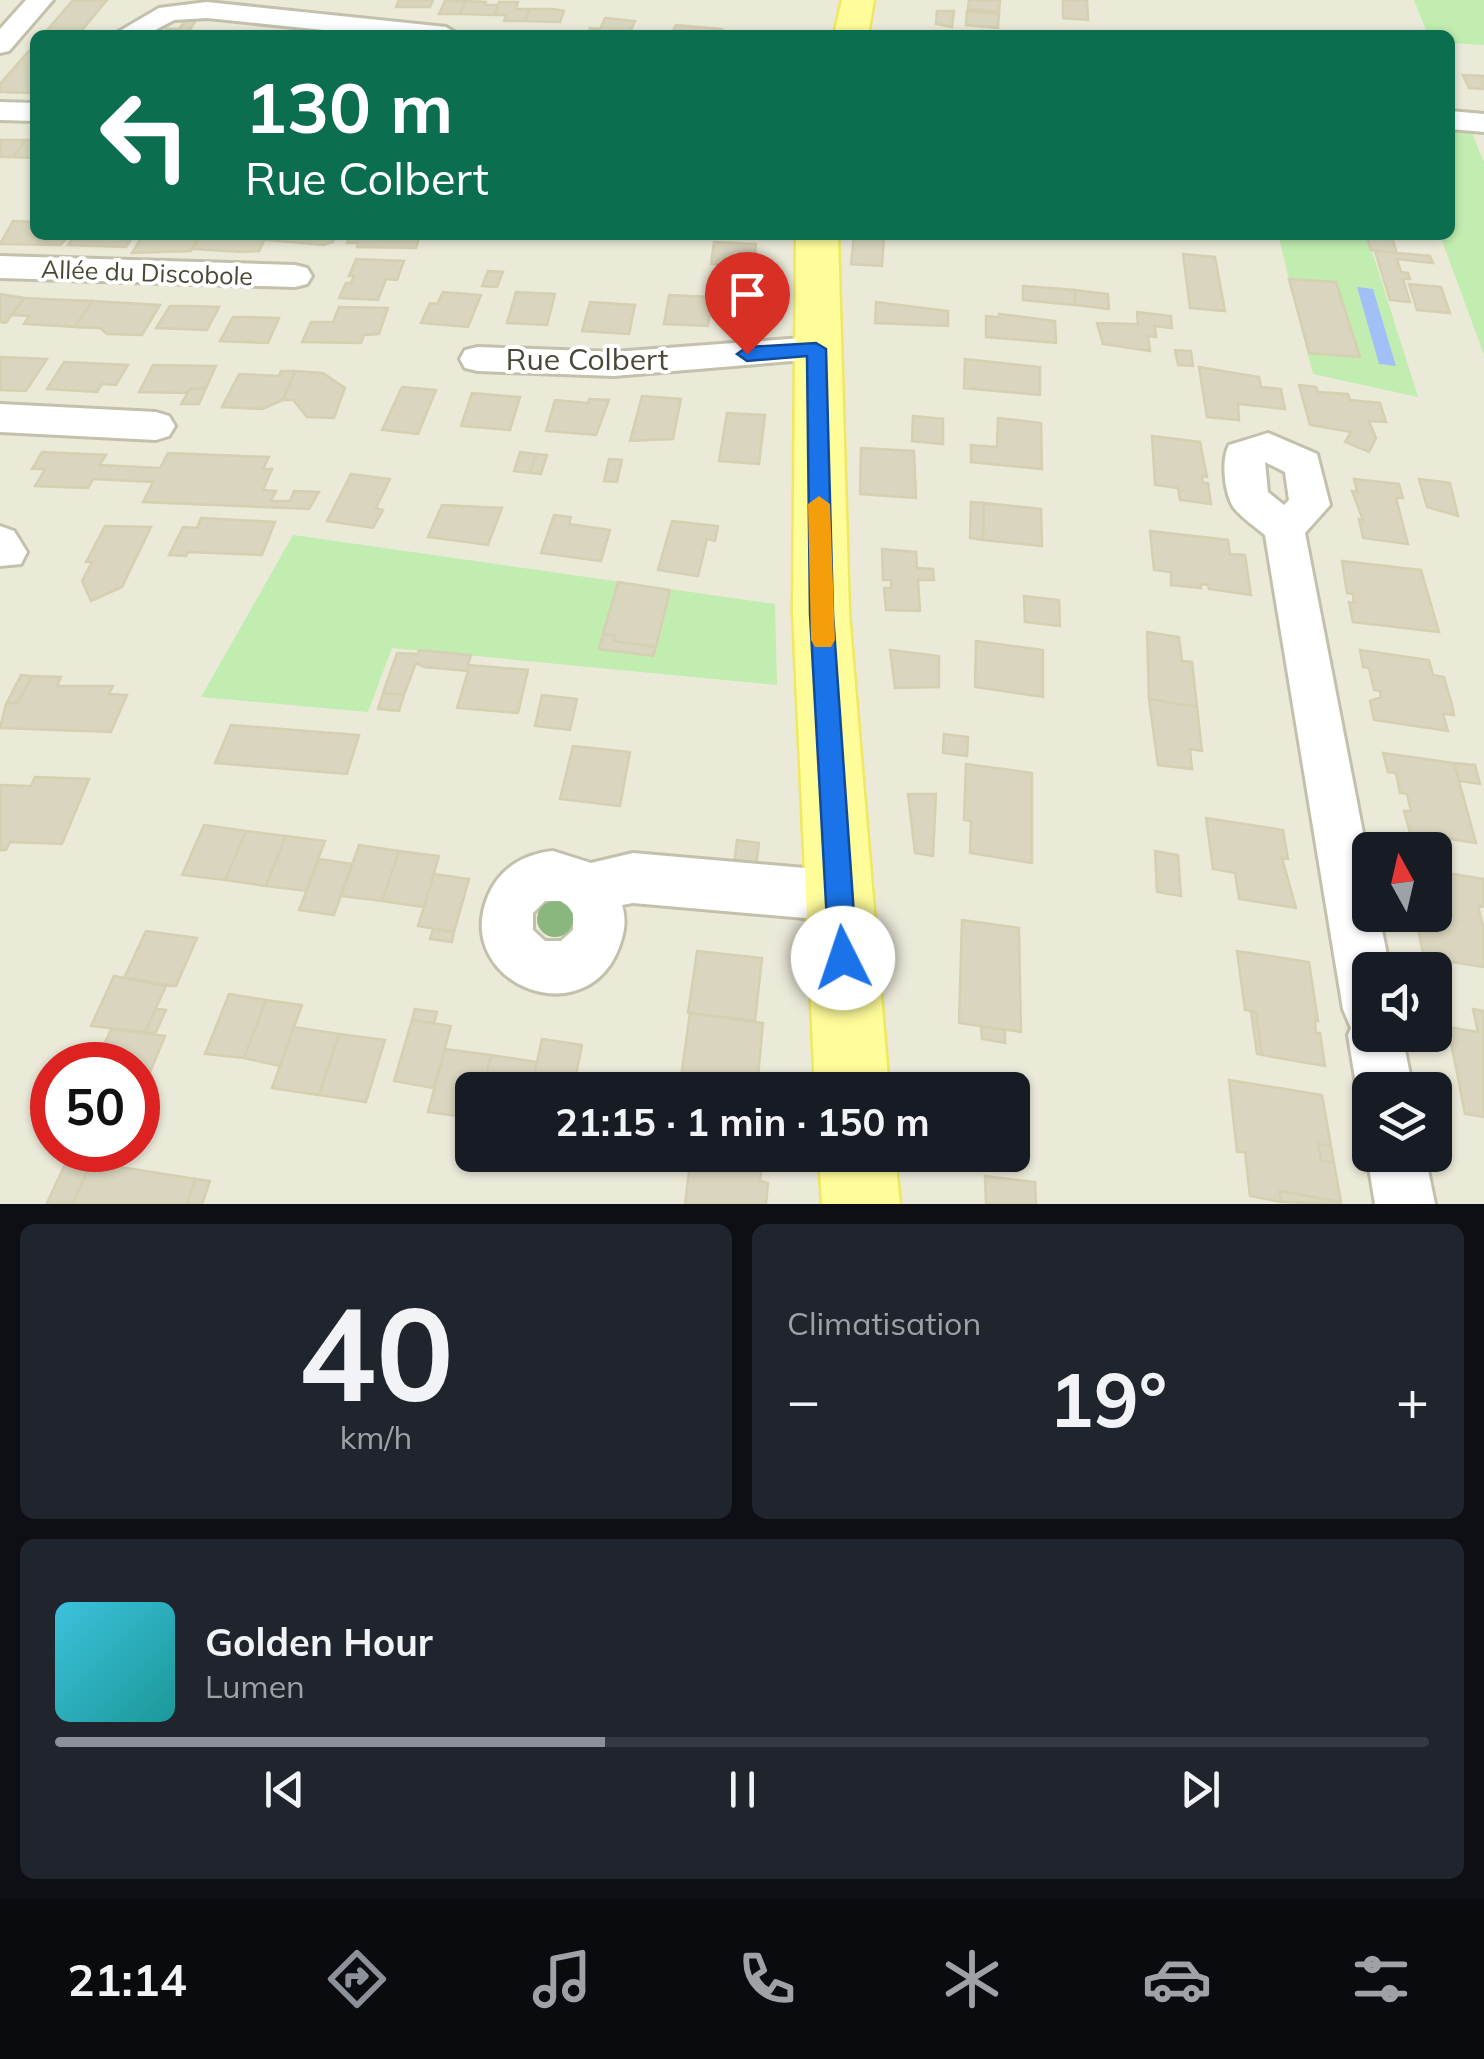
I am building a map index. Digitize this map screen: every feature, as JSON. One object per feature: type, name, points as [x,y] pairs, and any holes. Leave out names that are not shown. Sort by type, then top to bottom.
[{"type":"main road","points":[[853,30],[858,0]]},
{"type":"main road","points":[[817,240],[821,614],[851,1072]]},
{"type":"main road","points":[[858,1172],[860,1204]]},
{"type":"street","points":[[0,45],[40,0]]},
{"type":"street","points":[[136,30],[168,13],[206,10],[398,30]]},
{"type":"street","points":[[0,111],[30,112]]},
{"type":"street","points":[[1455,120],[1484,123]]},
{"type":"street","name":"Allée du Discobole","points":[[0,268],[295,276]]},
{"type":"street","name":"Rue Colbert","points":[[478,358],[614,364],[816,349]]},
{"type":"street","points":[[0,418],[156,426]]},
{"type":"street","points":[[1284,528],[1360,952]]},
{"type":"street","points":[[589,888],[633,878],[839,896]]},
{"type":"street","points":[[1399,1172],[1405,1204]]},
{"type":"shaded area","points":[[0,0],[1484,0],[1484,1204],[0,1204]]},
{"type":"green space","points":[[1414,0],[1484,0],[1484,45],[1455,43],[1455,30],[1426,30]]},
{"type":"green space","points":[[1455,131],[1472,133],[1484,162],[1484,355],[1442,240],[1455,240]]},
{"type":"green space","points":[[1279,240],[1369,240],[1418,397],[1313,374]]},
{"type":"green space","points":[[293,535],[775,604],[777,685],[392,648],[368,712],[201,697]]},
{"type":"water","points":[[1357,287],[1373,289],[1396,366],[1379,364]]},
{"type":"building","points":[[73,0],[107,0],[82,30],[47,30]]},
{"type":"building","points":[[399,0],[433,0],[430,7],[396,7]]},
{"type":"building","points":[[969,0],[1000,0],[999,12],[968,9]]},
{"type":"building","points":[[1063,0],[1087,0],[1088,20],[1063,18]]},
{"type":"building","points":[[445,1],[465,1],[460,14],[439,14]]},
{"type":"building","points":[[465,1],[498,5],[495,15],[460,14]]},
{"type":"building","points":[[499,2],[518,2],[516,9],[529,9],[525,21],[504,21],[506,15],[495,15]]},
{"type":"building","points":[[529,9],[564,11],[560,22],[525,21]]},
{"type":"building","points":[[937,11],[954,11],[952,27],[936,24]]},
{"type":"building","points":[[967,11],[999,14],[998,28],[966,25]]},
{"type":"building","points":[[605,18],[635,21],[631,30],[589,30],[600,29]]},
{"type":"building","points":[[187,19],[197,19],[189,30],[166,30],[179,29]]},
{"type":"building","points":[[676,25],[722,29],[722,30],[674,30]]},
{"type":"building","points":[[30,50],[30,93],[0,92],[0,84]]},
{"type":"building","points":[[1463,75],[1484,76],[1484,89],[1469,88]]},
{"type":"building","points":[[0,140],[26,140],[13,157],[0,157]]},
{"type":"building","points":[[26,140],[30,140],[30,158],[13,157]]},
{"type":"building","points":[[13,221],[30,222],[30,240],[65,240],[61,245],[0,244]]},
{"type":"building","points":[[72,240],[131,240],[126,247],[68,245]]},
{"type":"building","points":[[140,240],[198,240],[191,251],[132,253]]},
{"type":"building","points":[[198,240],[264,240],[259,251],[192,249]]},
{"type":"building","points":[[265,240],[334,240],[324,245]]},
{"type":"building","points":[[418,240],[416,248],[357,247],[358,243],[347,243]]},
{"type":"building","points":[[853,240],[884,240],[882,266],[851,264]]},
{"type":"building","points":[[1368,240],[1393,240],[1397,253],[1371,250]]},
{"type":"building","points":[[714,242],[756,244],[754,264],[711,264]]},
{"type":"building","points":[[1375,251],[1430,256],[1433,263],[1397,259],[1401,272],[1408,273],[1410,279],[1403,279],[1410,302],[1390,300]]},
{"type":"building","points":[[1183,254],[1215,257],[1225,311],[1190,308]]},
{"type":"building","points":[[356,259],[404,261],[397,280],[386,279],[378,300],[339,298],[346,283],[351,283],[354,276],[349,276]]},
{"type":"building","points":[[488,271],[503,272],[497,287],[482,286]]},
{"type":"building","points":[[1289,279],[1336,282],[1360,357],[1309,353]]},
{"type":"building","points":[[1409,284],[1441,287],[1450,313],[1417,310]]},
{"type":"building","points":[[1023,286],[1075,290],[1075,305],[1023,300]]},
{"type":"building","points":[[1075,290],[1108,294],[1109,309],[1075,305]]},
{"type":"building","points":[[443,292],[481,295],[468,327],[421,323],[430,303],[437,304]]},
{"type":"building","points":[[516,292],[555,294],[547,325],[507,323]]},
{"type":"building","points":[[0,294],[24,298],[6,323],[0,322]]},
{"type":"building","points":[[669,295],[712,297],[708,326],[664,324]]},
{"type":"building","points":[[24,298],[92,301],[75,327],[24,324],[29,316],[11,315]]},
{"type":"building","points":[[92,301],[160,305],[142,335],[107,334],[100,328],[75,327]]},
{"type":"building","points":[[590,302],[635,305],[629,334],[582,331]]},
{"type":"building","points":[[876,302],[948,311],[948,326],[875,323]]},
{"type":"building","points":[[170,306],[219,307],[207,330],[156,328]]},
{"type":"building","points":[[339,307],[388,308],[379,334],[364,335],[361,343],[302,342],[311,322],[333,322]]},
{"type":"building","points":[[1137,312],[1171,316],[1172,328],[1155,326],[1156,337],[1148,336],[1150,351],[1103,344],[1097,323],[1138,324]]},
{"type":"building","points":[[986,316],[1055,321],[1056,343],[986,337]]},
{"type":"building","points":[[233,317],[279,318],[268,343],[220,341]]},
{"type":"building","points":[[1175,350],[1191,351],[1193,366],[1178,365]]},
{"type":"building","points":[[0,357],[47,359],[26,391],[0,390]]},
{"type":"building","points":[[965,359],[1040,367],[1040,395],[964,388]]},
{"type":"building","points":[[64,362],[128,365],[116,385],[102,384],[97,392],[47,389]]},
{"type":"building","points":[[153,365],[216,366],[206,388],[190,389],[187,393],[139,392]]},
{"type":"building","points":[[1199,367],[1259,377],[1261,387],[1281,389],[1285,409],[1238,404],[1239,420],[1207,417]]},
{"type":"building","points":[[281,371],[295,371],[283,400],[262,409],[222,407],[239,374],[279,376]]},
{"type":"building","points":[[295,371],[323,373],[345,388],[334,418],[307,417],[293,400],[283,400]]},
{"type":"building","points":[[1299,385],[1316,387],[1318,392],[1348,394],[1350,400],[1380,403],[1386,422],[1369,421],[1376,438],[1369,452],[1345,442],[1351,432],[1310,425]]},
{"type":"building","points":[[402,387],[436,390],[418,434],[382,430]]},
{"type":"building","points":[[206,388],[199,404],[181,404],[190,389]]},
{"type":"building","points":[[472,393],[520,397],[510,430],[461,426]]},
{"type":"building","points":[[642,396],[681,399],[673,439],[630,441]]},
{"type":"building","points":[[589,399],[609,400],[596,435],[546,431],[555,400],[588,403]]},
{"type":"building","points":[[727,413],[765,415],[759,464],[719,461]]},
{"type":"building","points":[[913,416],[943,419],[943,444],[912,441]]},
{"type":"building","points":[[998,418],[1041,423],[1042,469],[971,462],[971,445],[997,447]]},
{"type":"building","points":[[1152,436],[1200,442],[1207,477],[1202,476],[1203,483],[1208,483],[1211,504],[1180,500],[1178,488],[1155,485]]},
{"type":"building","points":[[861,448],[914,451],[916,498],[860,494]]},
{"type":"building","points":[[42,452],[106,455],[100,465],[160,468],[168,453],[269,457],[263,469],[272,469],[263,490],[276,491],[271,501],[290,501],[294,491],[319,492],[309,509],[143,502],[153,482],[93,479],[88,488],[35,486],[45,469],[32,469]]},
{"type":"building","points":[[520,452],[536,454],[530,473],[514,471]]},
{"type":"building","points":[[536,454],[547,455],[541,474],[530,473]]},
{"type":"building","points":[[609,459],[622,460],[617,482],[604,481]]},
{"type":"building","points":[[351,474],[390,479],[376,508],[383,510],[373,528],[327,521]]},
{"type":"building","points":[[1354,479],[1399,484],[1403,498],[1396,498],[1408,544],[1363,538],[1359,519],[1363,520],[1352,491],[1357,492]]},
{"type":"building","points":[[1419,479],[1450,483],[1458,516],[1427,507]]},
{"type":"building","points":[[971,502],[984,503],[983,540],[970,538]]},
{"type":"building","points":[[984,503],[1041,509],[1042,546],[983,540]]},
{"type":"building","points":[[442,505],[502,508],[488,545],[428,537]]},
{"type":"building","points":[[554,515],[571,517],[569,524],[610,530],[601,561],[541,553]]},
{"type":"building","points":[[201,518],[275,522],[262,555],[169,555],[183,527],[197,528]]},
{"type":"building","points":[[672,521],[718,526],[715,541],[707,539],[698,576],[658,570]]},
{"type":"building","points":[[105,526],[151,527],[122,587],[91,601],[82,581],[92,562],[86,562]]},
{"type":"building","points":[[1150,531],[1228,540],[1230,554],[1245,555],[1251,595],[1209,589],[1201,584],[1201,588],[1171,585],[1171,572],[1154,570]]},
{"type":"building","points":[[882,549],[916,552],[917,568],[933,569],[934,580],[918,580],[920,611],[886,610],[884,588],[891,588],[891,580],[883,580]]},
{"type":"building","points":[[1342,561],[1421,570],[1439,632],[1353,622],[1349,602],[1354,603],[1353,594],[1347,593]]},
{"type":"building","points":[[618,582],[670,590],[656,647],[614,641],[615,636],[603,634]]},
{"type":"building","points":[[1024,596],[1059,600],[1060,626],[1025,622]]},
{"type":"building","points":[[1147,632],[1179,637],[1182,661],[1192,662],[1197,707],[1149,699]]},
{"type":"building","points":[[603,634],[615,636],[614,641],[656,647],[653,656],[599,649]]},
{"type":"building","points":[[976,641],[1043,650],[1043,697],[975,687]]},
{"type":"building","points":[[419,650],[471,655],[468,665],[528,670],[518,713],[457,708],[468,671],[416,663],[404,695],[383,693],[397,653],[418,654]]},
{"type":"building","points":[[890,650],[939,656],[939,687],[895,688]]},
{"type":"building","points":[[1360,650],[1429,660],[1433,675],[1444,677],[1452,705],[1454,715],[1443,714],[1448,731],[1374,720],[1370,701],[1381,697],[1380,691],[1374,690]]},
{"type":"building","points":[[21,675],[32,676],[18,702],[6,704]]},
{"type":"building","points":[[32,676],[61,677],[57,686],[113,686],[109,694],[127,695],[111,732],[0,728],[6,704],[18,702]]},
{"type":"building","points":[[383,693],[404,695],[399,711],[378,709]]},
{"type":"building","points":[[542,695],[577,699],[570,730],[535,726]]},
{"type":"building","points":[[1149,699],[1197,707],[1202,751],[1190,749],[1192,769],[1158,765]]},
{"type":"building","points":[[231,725],[359,735],[347,774],[215,763]]},
{"type":"building","points":[[944,734],[968,737],[967,756],[943,753]]},
{"type":"building","points":[[573,746],[630,752],[620,806],[560,799]]},
{"type":"building","points":[[1383,753],[1454,763],[1476,843],[1452,839],[1452,832],[1410,832],[1404,811],[1411,811],[1407,794],[1400,793],[1396,773],[1388,772]]},
{"type":"building","points":[[1454,763],[1475,765],[1480,784],[1459,781]]},
{"type":"building","points":[[966,764],[1032,773],[1032,863],[970,853],[971,821],[964,820]]},
{"type":"building","points":[[35,777],[89,779],[62,844],[10,842],[6,850],[0,850],[0,785],[31,786]]},
{"type":"building","points":[[908,794],[936,794],[933,856],[915,853]]},
{"type":"building","points":[[1206,818],[1283,830],[1288,859],[1282,858],[1296,908],[1239,899],[1235,873],[1213,869]]},
{"type":"building","points":[[204,825],[246,831],[225,880],[182,875]]},
{"type":"building","points":[[246,831],[286,836],[266,886],[225,880]]},
{"type":"building","points":[[286,836],[325,841],[306,891],[266,886]]},
{"type":"building","points":[[737,840],[759,843],[755,874],[733,872]]},
{"type":"building","points":[[359,845],[399,851],[382,901],[341,896]]},
{"type":"building","points":[[399,851],[439,856],[424,907],[382,901]]},
{"type":"building","points":[[1155,851],[1178,855],[1181,896],[1157,892]]},
{"type":"building","points":[[319,859],[352,864],[334,915],[299,910]]},
{"type":"building","points":[[434,874],[469,879],[454,932],[418,926]]},
{"type":"building","points":[[1452,874],[1484,879],[1484,907],[1478,906],[1484,930],[1484,967],[1452,962],[1452,952],[1423,952],[1419,932],[1452,932]]},
{"type":"building","points":[[962,920],[1019,928],[1021,1032],[959,1023]]},
{"type":"building","points":[[433,929],[454,932],[452,942],[430,939]]},
{"type":"building","points":[[146,931],[197,938],[176,986],[124,978]]},
{"type":"building","points":[[697,951],[762,958],[755,1021],[688,1013]]},
{"type":"building","points":[[1237,951],[1309,962],[1318,1021],[1315,1020],[1316,1033],[1320,1033],[1325,1066],[1262,1055],[1256,1012],[1245,1010]]},
{"type":"building","points":[[114,976],[166,986],[145,1032],[91,1026]]},
{"type":"building","points":[[229,994],[266,1000],[244,1058],[205,1054]]},
{"type":"building","points":[[266,1000],[302,1005],[280,1066],[244,1058]]},
{"type":"building","points":[[156,1008],[166,1010],[155,1034],[145,1032]]},
{"type":"building","points":[[415,1009],[437,1012],[434,1023],[412,1020]]},
{"type":"building","points":[[1473,1009],[1484,1011],[1484,1117],[1465,1114],[1452,1047],[1452,1028],[1478,1032]]},
{"type":"building","points":[[1251,1011],[1256,1012],[1262,1055],[1257,1054]]},
{"type":"building","points":[[690,1013],[763,1023],[758,1072],[682,1072]]},
{"type":"building","points":[[412,1020],[451,1026],[434,1088],[394,1081]]},
{"type":"building","points":[[981,1026],[1005,1030],[1005,1043],[982,1039]]},
{"type":"building","points":[[294,1027],[339,1034],[319,1095],[272,1088]]},
{"type":"building","points":[[111,1029],[165,1036],[160,1048],[160,1042],[105,1042]]},
{"type":"building","points":[[339,1034],[385,1040],[366,1102],[319,1095]]},
{"type":"building","points":[[542,1039],[582,1045],[577,1072],[535,1072]]},
{"type":"building","points":[[445,1049],[491,1055],[487,1072],[455,1072],[455,1116],[428,1112]]},
{"type":"building","points":[[491,1055],[537,1062],[535,1072],[487,1072]]},
{"type":"building","points":[[1229,1080],[1322,1095],[1331,1146],[1318,1144],[1321,1161],[1334,1163],[1341,1202],[1280,1191],[1281,1202],[1250,1196],[1245,1152],[1237,1152]]},
{"type":"building","points":[[1318,1144],[1331,1146],[1334,1163],[1321,1161]]},
{"type":"building","points":[[61,1172],[87,1172],[73,1204],[47,1203]]},
{"type":"building","points":[[87,1172],[152,1172],[196,1179],[186,1204],[73,1204]]},
{"type":"building","points":[[689,1172],[761,1172],[760,1181],[768,1183],[766,1204],[685,1204]]},
{"type":"building","points":[[985,1176],[1035,1182],[1036,1204],[986,1204]]},
{"type":"building","points":[[196,1179],[210,1181],[202,1204],[186,1204]]},
{"type":"building","points":[[1280,1191],[1341,1202],[1341,1204],[1281,1202]]},
{"type":"slow traffic","points":[[819,504],[823,640]]},
{"type":"route","points":[[747,354],[816,349],[821,614],[843,958]]}]
